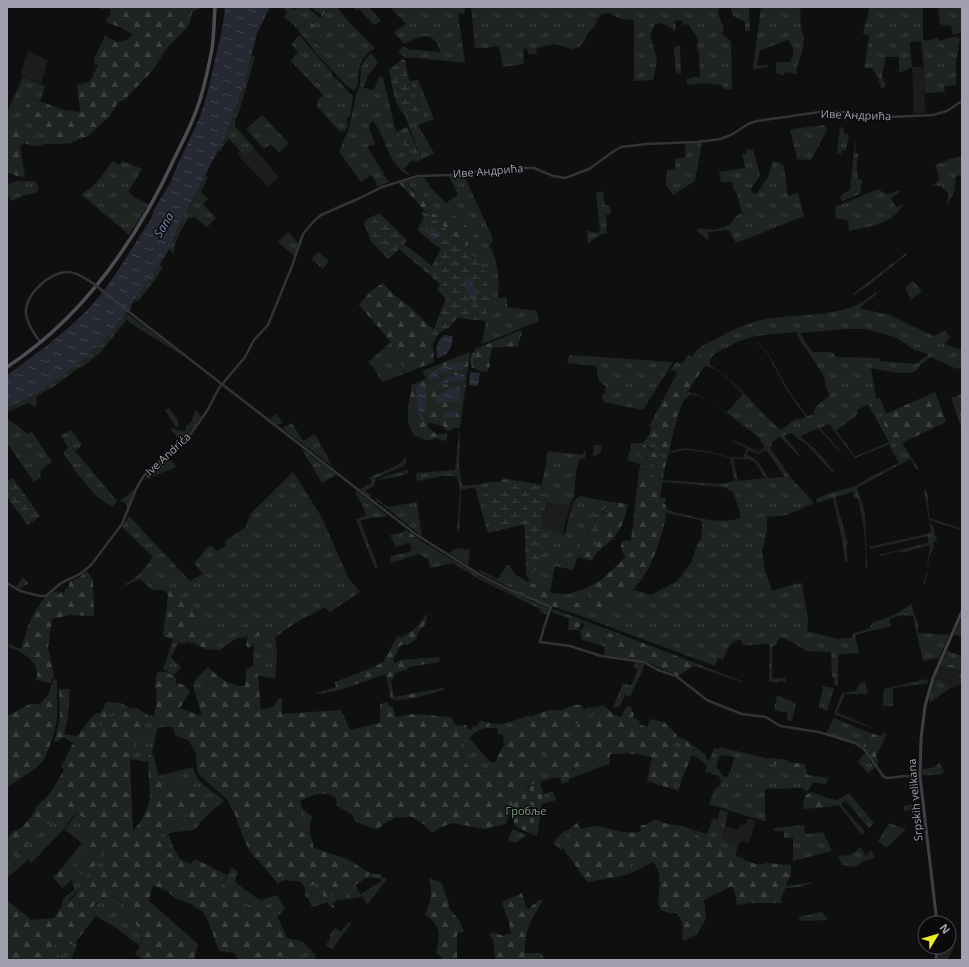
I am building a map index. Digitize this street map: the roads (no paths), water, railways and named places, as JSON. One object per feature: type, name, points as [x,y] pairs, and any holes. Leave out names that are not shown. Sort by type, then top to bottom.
[{"type":"main road","points":[[7,367],[40,342],[83,302],[102,279],[137,228],[164,180],[202,95],[212,48],[215,7]]},
{"type":"main road","name":"Srpskih velikana","points":[[935,915],[920,776],[920,747],[925,706],[935,674],[962,610]]},
{"type":"street","name":"Иве Андрића","points":[[222,384],[245,357],[254,340],[268,325],[307,228],[323,214],[360,198],[382,186],[418,176],[506,168],[534,168],[553,176],[565,178],[588,169],[614,151],[622,148],[646,144],[697,142],[720,139],[731,135],[744,126],[757,121],[820,112],[844,112],[889,117],[933,115],[947,111],[962,101]]},
{"type":"street","points":[[40,342],[30,325],[26,312],[27,306],[38,288],[57,274],[66,272],[82,276],[425,541],[480,575],[508,589],[551,607],[540,642],[570,646],[600,656],[644,662],[658,670],[676,676],[707,700],[742,714],[766,716],[780,726],[822,733],[858,745],[866,752],[884,777],[920,776]]},
{"type":"street","name":"Ive Andrića","points":[[7,584],[20,591],[44,597],[61,584],[85,571],[119,529],[126,517],[139,483],[143,477],[151,468],[192,432],[222,384]]},
{"type":"water","name":"Sana","points":[[225,7],[270,7],[257,33],[246,77],[221,145],[179,225],[169,249],[153,279],[149,281],[131,305],[130,310],[100,344],[70,370],[32,396],[7,408],[7,375],[73,324],[91,305],[110,282],[151,219],[171,181],[202,111],[210,83],[224,19]]},
{"type":"water","points":[[425,225],[428,230],[430,230],[431,227],[436,228],[441,236],[434,240],[424,231]]},
{"type":"water","points":[[467,276],[470,277],[476,290],[477,296],[475,303],[466,291],[465,283]]},
{"type":"water","points":[[444,335],[453,336],[451,347],[445,355],[437,358],[437,346],[439,340]]},
{"type":"water","points":[[474,352],[474,368],[472,368],[470,362],[472,353]]},
{"type":"water","points":[[458,362],[464,364],[464,369],[444,371],[432,379],[429,379],[429,375],[438,368]]},
{"type":"water","points":[[470,372],[480,373],[478,386],[469,385]]},
{"type":"water","points":[[464,374],[464,382],[452,381],[436,388],[435,386],[449,376]]},
{"type":"water","points":[[419,385],[424,386],[428,395],[426,409],[422,415],[426,420],[423,422],[419,415],[417,406],[416,388]]},
{"type":"water","points":[[451,387],[460,388],[459,401],[437,403],[436,397]]},
{"type":"water","points":[[456,411],[457,414],[455,417],[443,419],[442,413]]},
{"type":"park label","name":"Гробље","points":[[526,811]]}]
